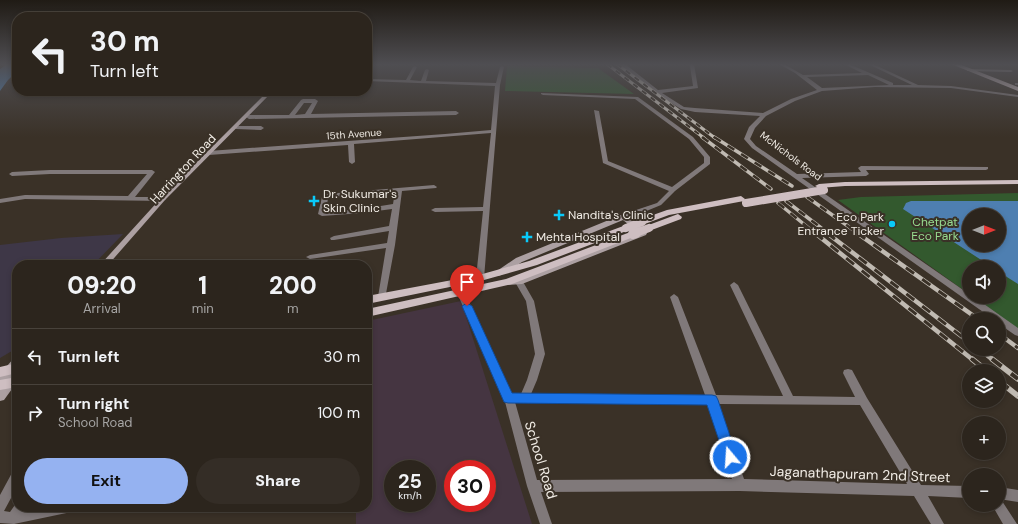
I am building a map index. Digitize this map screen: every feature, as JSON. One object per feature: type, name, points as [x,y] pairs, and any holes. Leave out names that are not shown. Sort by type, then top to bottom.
[{"type":"main road","points":[[372,299],[480,278],[533,263],[628,226],[645,225],[744,201],[845,184],[1018,182]]},
{"type":"main road","points":[[822,188],[1018,186]]},
{"type":"main road","points":[[372,312],[508,282],[542,270],[628,226]]},
{"type":"street","points":[[480,278],[498,88]]},
{"type":"street","points":[[653,88],[683,108],[764,115]]},
{"type":"street","points":[[657,92],[685,88]]},
{"type":"street","name":"McNichols Road","points":[[842,88],[821,90],[793,100],[764,115],[752,127],[747,139],[754,147],[989,312]]},
{"type":"street","name":"McNichols Road","points":[[962,88],[1018,96]]},
{"type":"street","points":[[508,282],[519,282],[643,233],[628,226],[658,204],[673,190],[707,164],[707,157],[691,138],[636,98],[543,94]]},
{"type":"street","points":[[109,260],[163,200],[212,153],[266,96]]},
{"type":"street","name":"Harrington Road","points":[[115,260],[212,153],[270,96]]},
{"type":"street","points":[[292,116],[303,101],[315,101],[307,116]]},
{"type":"street","points":[[596,111],[605,162],[673,190]]},
{"type":"street","points":[[249,117],[456,113]]},
{"type":"street","points":[[238,128],[261,128]]},
{"type":"street","name":"15th Avenue","points":[[212,153],[494,131]]},
{"type":"street","points":[[351,143],[352,162]]},
{"type":"street","points":[[795,176],[866,174],[861,168],[986,168]]},
{"type":"street","points":[[12,174],[50,172],[152,172],[129,199]]},
{"type":"street","points":[[397,206],[362,211],[322,214],[325,198],[328,195],[434,187]]},
{"type":"street","points":[[382,297],[399,189]]},
{"type":"street","points":[[0,201],[26,198],[163,200]]},
{"type":"street","points":[[435,210],[486,209]]},
{"type":"street","points":[[334,238],[393,228]]},
{"type":"street","points":[[310,256],[391,245]]},
{"type":"street","points":[[519,282],[530,301],[540,354],[532,380],[524,398]]},
{"type":"street","points":[[734,285],[790,400]]},
{"type":"street","name":"School Road","points":[[461,293],[508,398],[533,486],[546,524]]},
{"type":"street","points":[[674,296],[712,400],[740,485]]},
{"type":"street","name":"McNichols Road","points":[[1006,324],[1018,332]]},
{"type":"street","points":[[848,373],[863,401],[938,524]]},
{"type":"street","points":[[0,397],[10,375]]},
{"type":"street","points":[[508,398],[863,401]]},
{"type":"street","points":[[0,506],[12,484]]},
{"type":"street","name":"Jaganathapuram 2nd Street","points":[[533,486],[740,485],[962,492]]},
{"type":"street","points":[[1006,494],[1018,496]]},
{"type":"street","points":[[0,517],[17,512]]},
{"type":"street","points":[[1003,512],[1011,524]]},
{"type":"shaded area","points":[[123,234],[98,260],[12,260],[12,351],[0,358],[0,245],[61,238]]},
{"type":"shaded area","points":[[461,301],[532,524],[356,524],[356,512],[372,512],[372,320]]},
{"type":"green space","points":[[505,88],[626,88],[634,94],[505,91]]},
{"type":"green space","name":"Chetpat Eco Park","points":[[1018,193],[1018,329],[1006,320],[1006,312],[994,312],[983,304],[1006,304],[1006,260],[962,260],[962,289],[838,200],[861,197]]},
{"type":"water","points":[[911,201],[1018,201],[1018,284],[1006,276],[1006,260],[981,260],[969,252],[1006,252],[1006,208],[962,208],[962,247],[903,209],[906,203]]},
{"type":"railway","points":[[639,88],[704,138]]},
{"type":"railway","points":[[649,88],[715,138]]},
{"type":"railway","points":[[702,137],[771,189]]},
{"type":"railway","points":[[714,137],[792,186]]},
{"type":"railway","points":[[807,197],[859,234]]},
{"type":"railway","points":[[786,201],[829,234]]},
{"type":"railway","points":[[778,203],[816,234]]},
{"type":"railway","points":[[815,233],[973,360]]},
{"type":"railway","points":[[827,233],[962,337]]},
{"type":"railway","points":[[857,233],[968,312]]},
{"type":"railway","points":[[1006,339],[1018,348]]},
{"type":"railway","points":[[988,356],[993,360]]},
{"type":"railway","points":[[972,359],[978,364]]},
{"type":"railway","points":[[992,359],[1018,379]]},
{"type":"railway","points":[[1006,387],[1018,396]]},
{"type":"place","name":"Dr. Sukumar's Skin Clinic","points":[[314,201]]},
{"type":"place","name":"Nandita's Clinic","points":[[559,215]]},
{"type":"place","name":"Eco Park Entrance Ticker","points":[[892,224]]},
{"type":"place","name":"Mehta Hospital","points":[[527,237]]},
{"type":"route","points":[[467,306],[508,398],[712,400],[730,457]]}]
